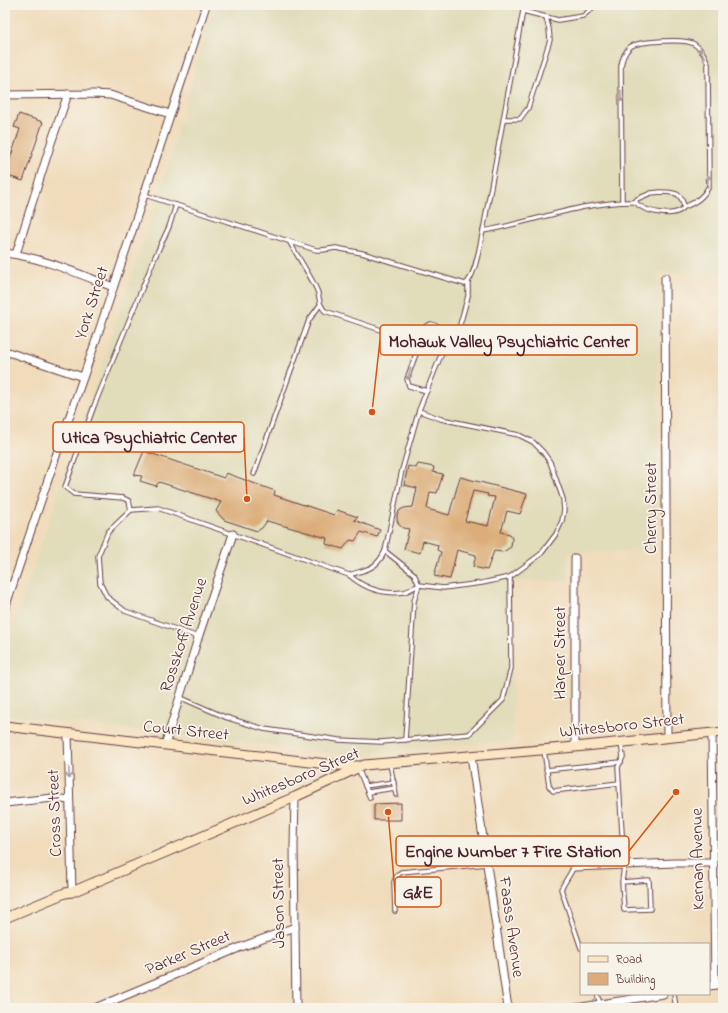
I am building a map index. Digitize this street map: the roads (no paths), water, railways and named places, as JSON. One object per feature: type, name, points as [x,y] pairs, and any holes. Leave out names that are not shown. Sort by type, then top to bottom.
[{"type":"street","name":"York Street","points":[[5,608],[206,5]]},
{"type":"street","points":[[16,254],[68,94]]},
{"type":"street","points":[[5,95],[110,95],[170,114]]},
{"type":"street","points":[[5,252],[58,267],[113,287]]},
{"type":"street","name":"Cherry Street","points":[[664,278],[667,737]]},
{"type":"street","points":[[5,351],[83,377]]},
{"type":"street","name":"Rosskoff Avenue","points":[[164,745],[198,637],[233,534]]},
{"type":"street","name":"Harper Street","points":[[575,558],[575,747]]},
{"type":"street","name":"Court Street","points":[[5,726],[361,767]]},
{"type":"street","name":"Whitesboro Street","points":[[5,918],[72,892],[295,797],[361,767],[723,732]]},
{"type":"street","name":"Kernan Avenue","points":[[712,733],[714,863],[712,986]]},
{"type":"street","name":"Cross Street","points":[[68,734],[72,892]]},
{"type":"street","name":"Faass Avenue","points":[[471,756],[508,1008]]},
{"type":"street","name":"Jason Street","points":[[295,797],[296,1008]]},
{"type":"street","points":[[5,803],[54,798],[69,800]]},
{"type":"street","points":[[574,867],[714,863]]},
{"type":"street","name":"Parker Street","points":[[95,1008],[241,947],[295,927]]},
{"type":"street","points":[[712,986],[723,984]]},
{"type":"street","points":[[576,1008],[657,995]]},
{"type":"lane","points":[[349,574],[372,568],[380,561],[385,550],[402,470],[419,411],[443,351],[459,328],[468,296],[468,282],[472,275],[483,231],[524,5]]},
{"type":"lane","points":[[523,11],[558,20],[582,16],[596,5]]},
{"type":"lane","points":[[504,119],[520,119],[528,108],[550,40],[546,17]]},
{"type":"lane","points":[[622,202],[621,66],[623,56],[631,46],[643,42],[685,41],[693,43],[702,51],[708,64],[709,186],[705,194],[693,203],[684,207],[682,210],[676,212],[658,213],[639,206],[635,202]]},
{"type":"lane","points":[[483,231],[498,229],[568,210],[622,202],[635,202],[637,199],[651,193],[661,192],[679,195],[684,207]]},
{"type":"lane","points":[[144,194],[316,250],[336,248],[362,253],[465,284],[468,282]]},
{"type":"lane","points":[[131,510],[129,501],[123,498],[74,494],[65,487],[94,406],[155,257],[169,227],[176,205]]},
{"type":"lane","points":[[289,241],[302,266],[317,289],[320,305],[324,311],[443,351]]},
{"type":"lane","points":[[254,474],[309,320],[320,305]]},
{"type":"lane","points":[[427,391],[409,386],[407,383],[407,379],[426,326],[429,324],[456,333]]},
{"type":"lane","points":[[198,637],[125,611],[108,597],[100,583],[98,556],[108,532],[131,510],[158,508],[349,574],[360,584],[380,592],[405,592],[419,585],[443,588],[482,583],[510,577],[541,554],[556,534],[562,521],[564,510],[563,499],[550,462],[543,452],[533,442],[519,435],[441,419],[419,411]]},
{"type":"lane","points":[[385,550],[414,574],[419,585],[414,601],[410,638],[405,740]]},
{"type":"lane","points":[[179,697],[225,717],[264,729],[339,740],[380,742],[469,734],[503,700],[511,668],[510,577]]},
{"type":"lane","points":[[5,582],[13,585]]},
{"type":"lane","points":[[621,742],[623,757],[618,767],[624,866],[622,882],[624,910],[650,908],[649,880],[622,882]]},
{"type":"lane","points":[[544,749],[548,786],[553,791],[619,783]]},
{"type":"lane","points":[[546,770],[621,762]]},
{"type":"lane","points":[[390,763],[396,795]]},
{"type":"lane","points":[[361,767],[365,786],[370,798]]},
{"type":"lane","points":[[365,786],[394,782]]},
{"type":"lane","points":[[368,792],[394,788]]},
{"type":"lane","points":[[395,911],[394,882],[396,877],[401,872],[487,864]]},
{"type":"lane","points":[[574,867],[561,889],[580,945]]},
{"type":"lane","points":[[597,995],[601,1005]]},
{"type":"lane","points":[[674,995],[676,1008]]},
{"type":"place","name":"Mohawk Valley Psychiatric Center","points":[[372,412]]},
{"type":"place","name":"Utica Psychiatric Center","points":[[247,499]]},
{"type":"place","name":"Engine Number 7 Fire Station","points":[[676,792]]},
{"type":"place","name":"G&E","points":[[388,812]]}]
